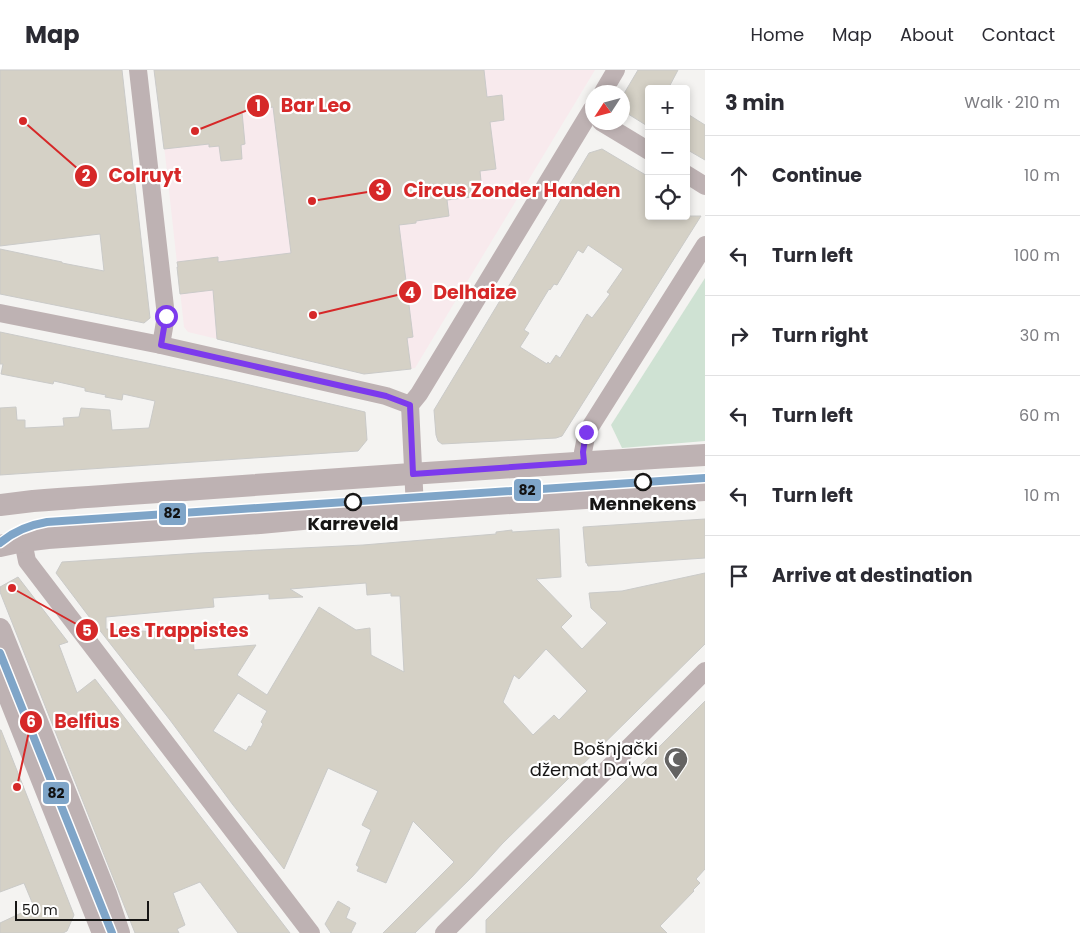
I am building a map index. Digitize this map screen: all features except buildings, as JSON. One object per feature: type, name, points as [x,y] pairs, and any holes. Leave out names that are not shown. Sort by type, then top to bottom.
[{"type":"street","points":[[138,70],[166,316],[161,345]]},
{"type":"street","points":[[607,85],[616,70]]},
{"type":"street","points":[[415,509],[410,405],[419,394],[585,130]]},
{"type":"street","points":[[615,130],[645,149]]},
{"type":"street","points":[[688,175],[705,186]]},
{"type":"street","points":[[584,462],[583,452],[586,432],[705,245]]},
{"type":"street","points":[[0,313],[161,345],[386,396],[410,405]]},
{"type":"street","points":[[0,504],[705,455]]},
{"type":"street","points":[[0,546],[58,537],[260,523],[415,509],[705,490]]},
{"type":"street","points":[[23,541],[27,561],[311,933]]},
{"type":"street","points":[[0,629],[106,894],[114,932]]},
{"type":"street","points":[[452,930],[705,671]]},
{"type":"street","points":[[0,674],[114,932]]},
{"type":"shaded area","points":[[154,70],[595,70],[415,368],[364,374],[188,332],[184,327]]},
{"type":"green space","points":[[705,278],[705,441],[622,448],[611,425]]},
{"type":"transit line","name":"82","points":[[0,543],[22,529],[47,522],[705,478]]},
{"type":"transit line","name":"82","points":[[0,653],[112,933]]},
{"type":"place","name":"Colruyt","points":[[23,121]]},
{"type":"place","name":"Bar Leo","points":[[195,131]]},
{"type":"place","name":"Circus Zonder Handen","points":[[312,201]]},
{"type":"place","name":"Delhaize","points":[[313,315]]},
{"type":"place","name":"Mennekens","points":[[643,482]]},
{"type":"place","name":"Karreveld","points":[[353,502]]},
{"type":"place","name":"Les Trappistes","points":[[12,588]]},
{"type":"place","name":"Bošnjački džemat Da'wa","points":[[676,780]]},
{"type":"place","name":"Belfius","points":[[17,787]]},
{"type":"route","points":[[166,316],[161,345],[386,396],[410,405],[413,474],[584,462],[583,452],[586,432]]}]
